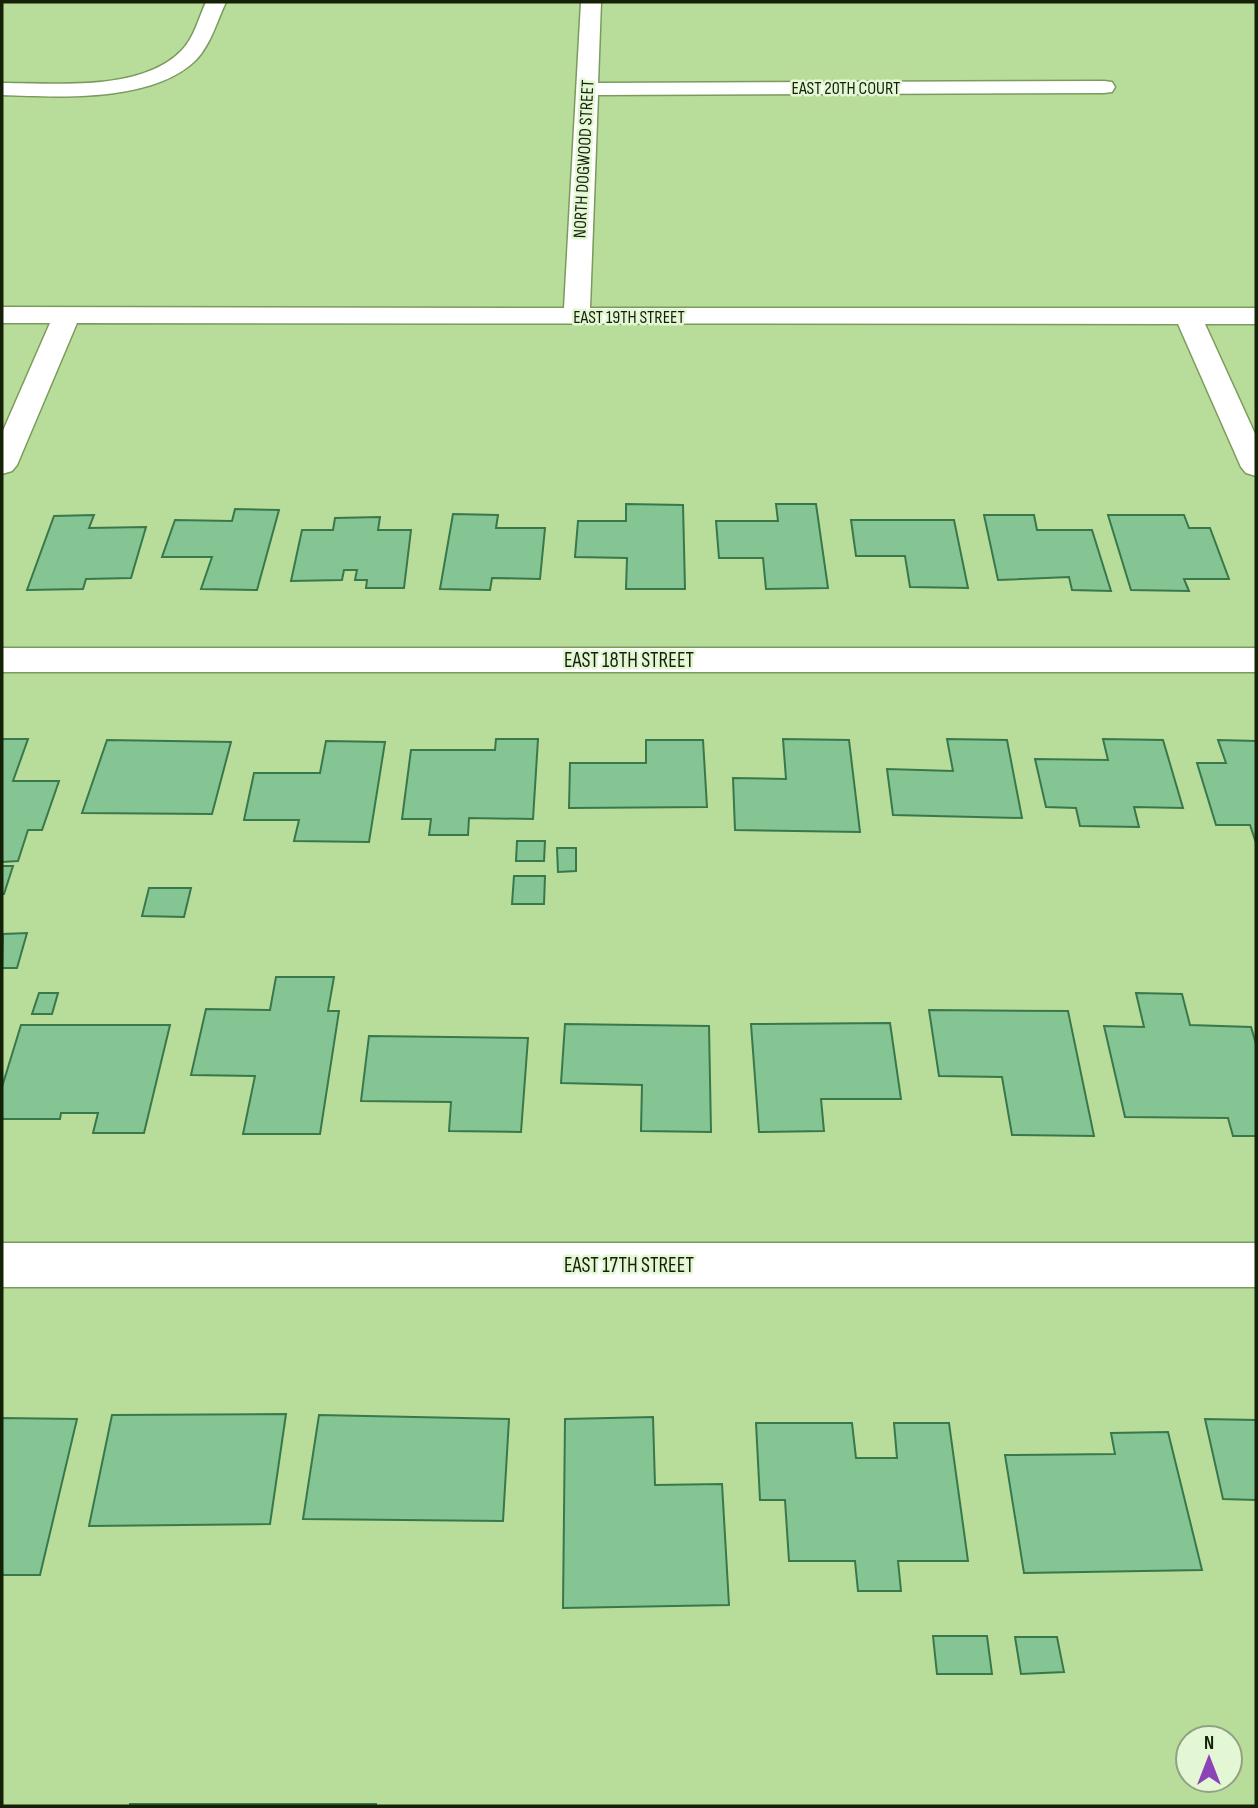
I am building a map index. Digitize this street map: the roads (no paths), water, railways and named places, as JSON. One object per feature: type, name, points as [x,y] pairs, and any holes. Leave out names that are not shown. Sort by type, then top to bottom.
[{"type":"street","points":[[2,89],[97,88],[150,77],[179,64],[189,56],[216,2]]},
{"type":"street","name":"NORTH DOGWOOD STREET","points":[[577,317],[591,2]]},
{"type":"street","name":"EAST 20TH COURT","points":[[588,89],[1104,88]]},
{"type":"street","name":"EAST 19TH STREET","points":[[2,315],[1256,316]]},
{"type":"street","points":[[2,465],[67,315]]},
{"type":"street","points":[[1188,316],[1256,467]]},
{"type":"street","name":"EAST 18TH STREET","points":[[2,660],[1256,660]]},
{"type":"street","name":"EAST 17TH STREET","points":[[2,1265],[1256,1265]]}]
